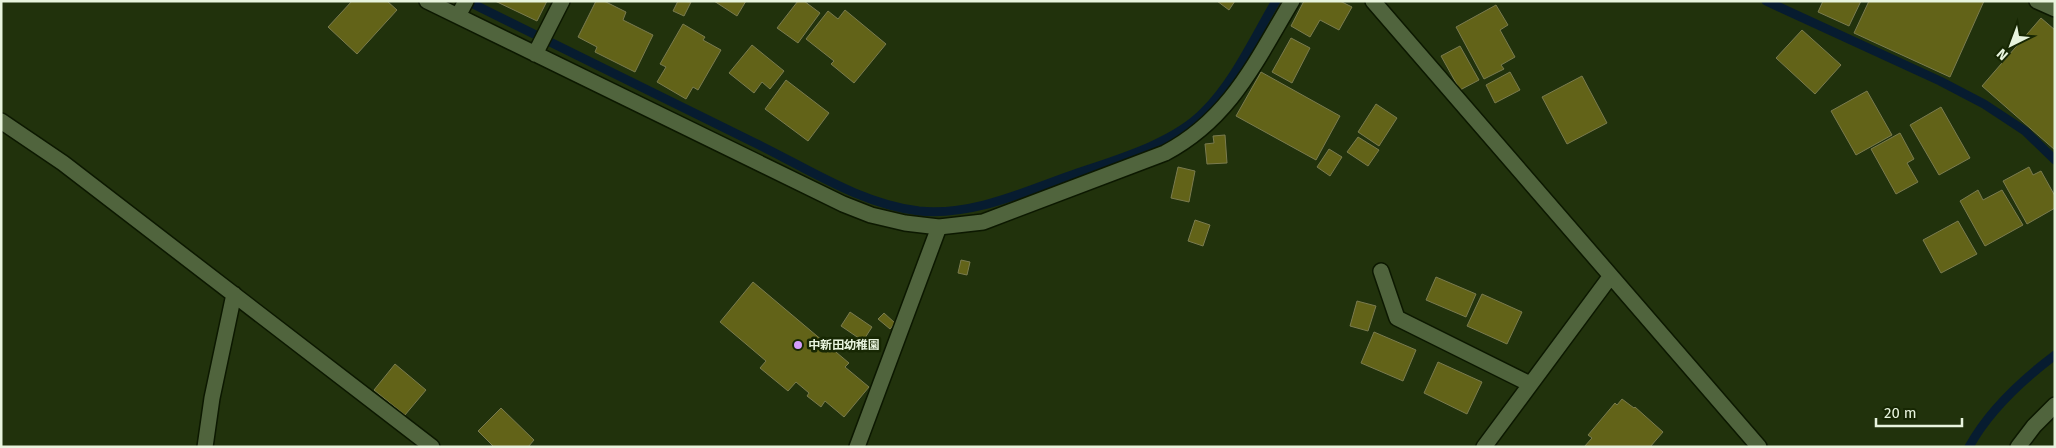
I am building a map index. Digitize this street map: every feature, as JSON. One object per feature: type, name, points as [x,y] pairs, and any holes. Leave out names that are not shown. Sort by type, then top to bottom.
[{"type":"street","points":[[427,1],[462,8],[540,44],[843,204],[871,215],[939,227],[983,222],[1165,153],[1180,145],[1207,125],[1230,100],[1292,1]]},
{"type":"street","points":[[540,44],[562,1]]},
{"type":"street","points":[[1373,1],[1759,447]]},
{"type":"street","points":[[2037,1],[2055,9]]},
{"type":"street","points":[[1,121],[63,163],[432,447]]},
{"type":"street","points":[[857,447],[939,227]]},
{"type":"street","points":[[1380,271],[1397,318],[1530,384]]},
{"type":"street","points":[[1484,447],[1610,277]]},
{"type":"street","points":[[205,447],[212,398],[234,294]]},
{"type":"street","points":[[2018,447],[2034,426],[2055,404]]},
{"type":"building","points":[[352,1],[387,1],[397,10],[357,54],[328,27]]},
{"type":"building","points":[[495,1],[547,1],[537,21]]},
{"type":"building","points":[[596,1],[604,1],[626,12],[623,20],[653,35],[635,72],[595,52],[597,47],[578,37]]},
{"type":"building","points":[[678,1],[691,2],[684,16],[673,11]]},
{"type":"building","points":[[714,1],[746,1],[737,16]]},
{"type":"building","points":[[798,1],[804,1],[820,13],[798,43],[777,28]]},
{"type":"building","points":[[1217,1],[1235,1],[1229,10]]},
{"type":"building","points":[[1304,1],[1340,1],[1352,7],[1339,30],[1320,20],[1310,37],[1291,26]]},
{"type":"building","points":[[1823,1],[1861,1],[1849,26],[1818,12]]},
{"type":"building","points":[[1869,1],[1984,1],[1950,77],[1854,33]]},
{"type":"building","points":[[1496,5],[1508,25],[1500,30],[1515,57],[1501,65],[1504,69],[1484,79],[1456,27]]},
{"type":"building","points":[[845,10],[886,44],[854,83],[831,64],[834,61],[806,39],[828,11],[838,19]]},
{"type":"building","points":[[2041,18],[2055,30],[2055,150],[1982,86]]},
{"type":"building","points":[[683,24],[705,37],[703,40],[721,50],[698,90],[693,87],[686,99],[657,82],[666,67],[660,64]]},
{"type":"building","points":[[1802,30],[1841,65],[1815,94],[1776,58]]},
{"type":"building","points":[[1291,38],[1310,48],[1292,83],[1272,72]]},
{"type":"building","points":[[752,45],[784,71],[770,89],[762,82],[754,93],[729,73]]},
{"type":"building","points":[[1460,46],[1479,80],[1460,90],[1441,56]]},
{"type":"building","points":[[1261,72],[1340,116],[1316,160],[1236,116]]},
{"type":"building","points":[[1510,72],[1520,90],[1495,103],[1486,85]]},
{"type":"building","points":[[1582,76],[1607,123],[1567,144],[1542,97]]},
{"type":"building","points":[[786,80],[829,113],[808,141],[765,109]]},
{"type":"building","points":[[1867,91],[1892,135],[1856,155],[1831,111]]},
{"type":"building","points":[[1376,104],[1397,118],[1379,146],[1358,132]]},
{"type":"building","points":[[1941,107],[1970,158],[1939,175],[1910,125]]},
{"type":"building","points":[[1900,133],[1914,159],[1907,163],[1918,182],[1896,194],[1871,149]]},
{"type":"building","points":[[1225,135],[1227,163],[1207,164],[1205,144],[1214,143],[1213,136]]},
{"type":"building","points":[[1358,137],[1379,150],[1368,166],[1347,152]]},
{"type":"building","points":[[1329,149],[1342,157],[1330,176],[1317,167]]},
{"type":"building","points":[[1178,167],[1195,171],[1189,202],[1171,198]]},
{"type":"building","points":[[2029,167],[2033,175],[2041,171],[2055,196],[2055,208],[2027,224],[2003,181]]},
{"type":"building","points":[[1978,190],[1983,200],[2002,190],[2023,225],[1985,246],[1960,201]]},
{"type":"building","points":[[1195,220],[1210,225],[1203,246],[1188,241]]},
{"type":"building","points":[[1958,221],[1977,254],[1941,273],[1923,240]]},
{"type":"building","points":[[961,260],[970,262],[967,275],[958,273]]},
{"type":"building","points":[[1436,277],[1476,294],[1466,317],[1426,300]]},
{"type":"building","points":[[753,282],[849,363],[845,367],[869,387],[844,417],[825,401],[821,407],[807,396],[809,393],[796,382],[788,391],[760,368],[766,361],[720,322]]},
{"type":"building","points":[[1482,294],[1522,312],[1507,344],[1467,326]]},
{"type":"building","points":[[1357,301],[1376,306],[1368,331],[1350,326]]},
{"type":"building","points":[[850,312],[872,327],[863,341],[841,326]]},
{"type":"building","points":[[884,313],[895,323],[890,329],[878,319]]},
{"type":"building","points":[[1374,332],[1416,350],[1403,381],[1361,363]]},
{"type":"building","points":[[1438,362],[1482,382],[1467,414],[1424,393]]},
{"type":"building","points":[[395,364],[426,390],[405,415],[374,390]]},
{"type":"building","points":[[1622,399],[1635,407],[1663,432],[1650,447],[1584,447],[1592,438],[1588,435],[1615,403],[1617,405]]},
{"type":"building","points":[[501,408],[534,440],[528,447],[494,447],[478,431]]},
{"type":"waterway","points":[[467,1],[834,184],[876,201],[897,207],[939,212],[977,207],[1014,196],[1141,151],[1159,143],[1191,124],[1215,100],[1235,73],[1276,1]]},
{"type":"waterway","points":[[1766,1],[1940,81],[1984,104],[2025,131],[2055,160]]},
{"type":"waterway","points":[[1969,447],[1977,433],[2007,396],[2055,355]]},
{"type":"place","name":"中新田幼稚園","points":[[798,345]]}]
